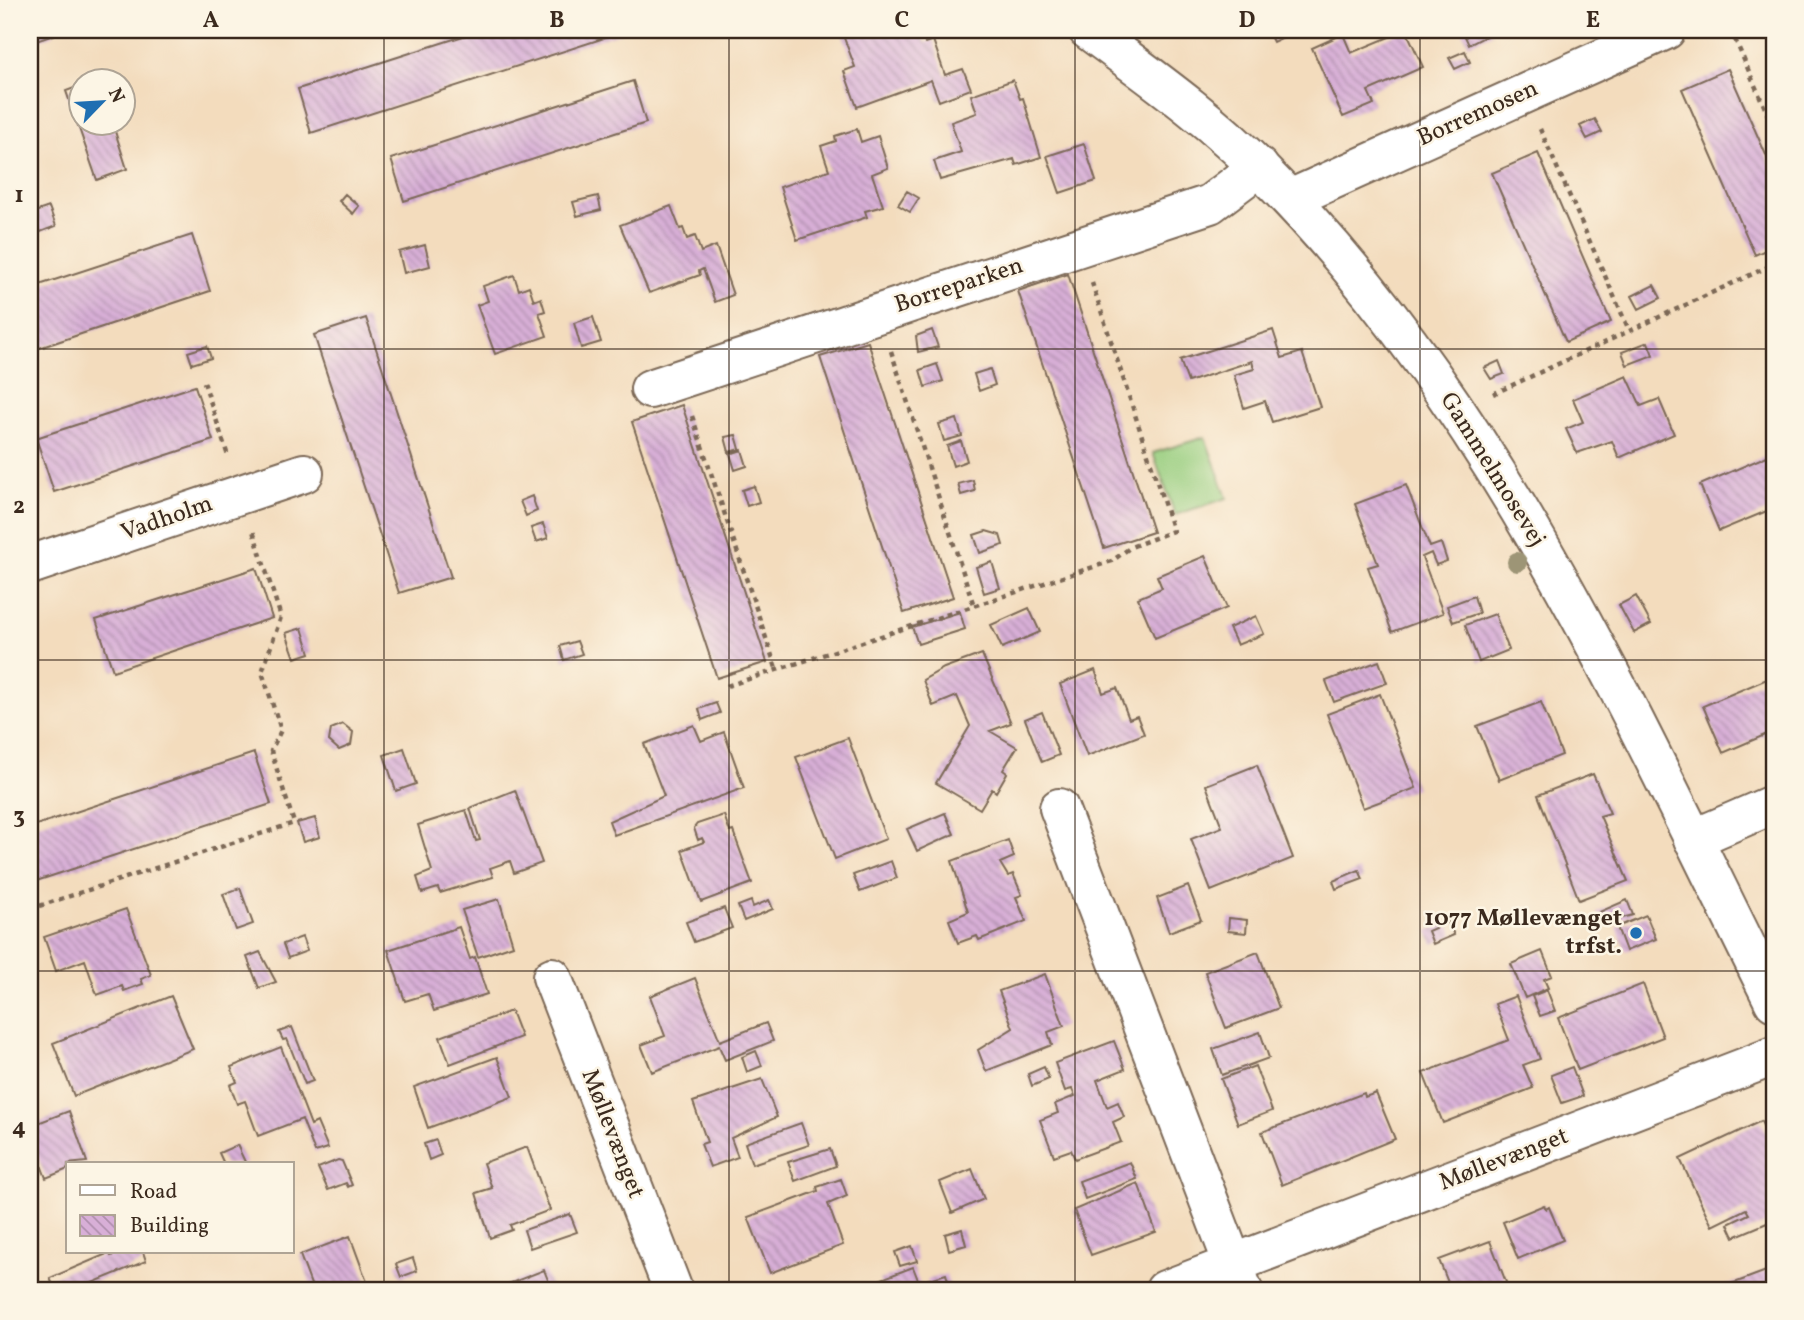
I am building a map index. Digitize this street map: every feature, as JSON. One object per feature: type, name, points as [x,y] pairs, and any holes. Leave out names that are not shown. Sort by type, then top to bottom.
[{"type":"street","name":"Gammelmosevej","points":[[1088,30],[1170,91],[1259,167],[1290,199],[1398,326],[1457,411],[1564,587],[1774,1002]]},
{"type":"street","name":"Borremosen","points":[[1290,199],[1666,30]]},
{"type":"street","name":"Borreparken","points":[[665,384],[1210,204],[1259,167]]},
{"type":"street","name":"Vadholm","points":[[30,565],[304,473]]},
{"type":"street","points":[[1693,839],[1774,804]]},
{"type":"street","points":[[1059,808],[1238,1277]]},
{"type":"street","name":"Møllevænget","points":[[552,977],[673,1290]]},
{"type":"street","name":"Møllevænget","points":[[1165,1290],[1238,1277],[1774,1056]]},
{"type":"path","points":[[1731,30],[1774,129]]},
{"type":"path","points":[[1525,93],[1629,330]]},
{"type":"path","points":[[727,686],[1112,561],[1130,547],[1173,531],[1080,247]]},
{"type":"path","points":[[1457,411],[1774,264]]},
{"type":"path","points":[[878,312],[974,606]]},
{"type":"path","points":[[30,909],[294,822],[271,751],[281,730],[262,672],[281,617],[204,382]]},
{"type":"path","points":[[665,384],[777,671]]},
{"type":"green space","points":[[1205,437],[1227,498],[1175,515],[1153,453]]},
{"type":"building","points":[[30,30],[52,30],[54,35],[30,43]]},
{"type":"building","points":[[482,30],[629,30],[311,133],[298,89]]},
{"type":"building","points":[[841,30],[920,30],[925,43],[933,40],[945,75],[963,69],[971,89],[939,101],[931,80],[857,107],[844,71],[855,67]]},
{"type":"building","points":[[1267,30],[1298,30],[1273,42]]},
{"type":"building","points":[[1406,30],[1423,67],[1368,91],[1374,104],[1343,117],[1312,48],[1343,34],[1351,53]]},
{"type":"building","points":[[1462,30],[1490,30],[1492,33],[1469,45]]},
{"type":"building","points":[[1465,51],[1470,62],[1455,69],[1449,58]]},
{"type":"building","points":[[1728,69],[1774,173],[1774,246],[1755,255],[1682,89]]},
{"type":"building","points":[[1013,80],[1020,99],[1023,98],[1041,157],[1016,165],[1014,159],[940,180],[934,161],[961,152],[951,122],[977,113],[971,95]]},
{"type":"building","points":[[633,81],[646,123],[404,201],[391,159]]},
{"type":"building","points":[[1595,119],[1602,132],[1587,139],[1580,126]]},
{"type":"building","points":[[857,129],[861,142],[878,136],[888,168],[872,174],[883,206],[865,211],[867,217],[797,240],[780,187],[829,170],[821,146],[836,141],[835,136]]},
{"type":"building","points":[[82,136],[116,136],[127,169],[97,180]]},
{"type":"building","points":[[1084,144],[1096,181],[1060,193],[1047,156]]},
{"type":"building","points":[[1538,153],[1611,322],[1566,342],[1492,173]]},
{"type":"building","points":[[907,191],[919,198],[910,212],[898,205]]},
{"type":"building","points":[[345,194],[359,206],[353,214],[339,201]]},
{"type":"building","points":[[598,196],[601,210],[577,216],[573,202]]},
{"type":"building","points":[[671,206],[680,229],[683,228],[687,239],[695,236],[701,252],[716,246],[733,295],[715,302],[703,269],[699,271],[700,275],[649,293],[620,225]]},
{"type":"building","points":[[49,207],[56,226],[38,233],[32,213]]},
{"type":"building","points":[[192,235],[210,291],[30,351],[30,288]]},
{"type":"building","points":[[425,245],[430,266],[404,273],[399,252]]},
{"type":"building","points":[[1068,274],[1153,532],[1104,548],[1018,291]]},
{"type":"building","points":[[514,275],[519,290],[529,286],[534,301],[541,298],[545,311],[539,313],[547,336],[495,354],[477,305],[488,301],[483,286]]},
{"type":"building","points":[[1654,285],[1661,298],[1639,309],[1632,296]]},
{"type":"building","points":[[593,317],[601,342],[581,348],[574,323]]},
{"type":"building","points":[[366,318],[451,577],[399,593],[314,335]]},
{"type":"building","points":[[932,330],[938,347],[918,352],[916,336]]},
{"type":"building","points":[[1273,330],[1282,358],[1302,352],[1320,407],[1272,422],[1265,401],[1244,408],[1234,375],[1254,369],[1252,361],[1188,382],[1180,360]]},
{"type":"building","points":[[868,342],[953,597],[904,613],[820,357]]},
{"type":"building","points":[[1648,342],[1653,355],[1627,365],[1622,352]]},
{"type":"building","points":[[207,346],[211,358],[192,364],[188,352]]},
{"type":"building","points":[[1499,361],[1504,374],[1491,379],[1484,368]]},
{"type":"building","points":[[937,364],[943,381],[925,387],[920,370]]},
{"type":"building","points":[[990,369],[995,385],[979,391],[974,374]]},
{"type":"building","points":[[1627,376],[1641,406],[1659,399],[1674,434],[1619,458],[1612,441],[1577,453],[1566,429],[1583,422],[1573,399]]},
{"type":"building","points":[[195,386],[213,440],[54,492],[36,438]]},
{"type":"building","points":[[682,405],[767,662],[717,678],[632,422]]},
{"type":"building","points":[[957,419],[962,436],[944,441],[939,424]]},
{"type":"building","points":[[736,435],[740,449],[729,452],[725,437]]},
{"type":"building","points":[[961,441],[967,461],[953,466],[947,446]]},
{"type":"building","points":[[742,450],[747,466],[735,470],[730,454]]},
{"type":"building","points":[[1774,453],[1774,508],[1719,531],[1700,485]]},
{"type":"building","points":[[973,480],[975,491],[961,495],[958,484]]},
{"type":"building","points":[[1406,485],[1430,547],[1441,543],[1447,561],[1436,565],[1431,553],[1422,557],[1443,613],[1392,632],[1368,567],[1378,564],[1355,504]]},
{"type":"building","points":[[754,486],[759,502],[747,506],[742,490]]},
{"type":"building","points":[[532,496],[537,511],[526,516],[520,501]]},
{"type":"building","points":[[543,524],[548,538],[536,542],[531,528]]},
{"type":"building","points":[[986,531],[1000,535],[1003,545],[980,553],[974,535]]},
{"type":"building","points":[[1205,556],[1227,608],[1155,638],[1138,598],[1162,588],[1157,576]]},
{"type":"building","points":[[992,562],[1000,588],[984,593],[976,567]]},
{"type":"building","points":[[256,568],[272,618],[113,671],[96,620]]},
{"type":"building","points":[[1474,596],[1479,613],[1453,622],[1447,606]]},
{"type":"building","points":[[1636,596],[1651,624],[1634,633],[1619,605]]},
{"type":"building","points":[[1029,608],[1040,632],[1002,648],[991,625]]},
{"type":"building","points":[[960,612],[965,629],[918,644],[912,627]]},
{"type":"building","points":[[1495,614],[1509,650],[1479,662],[1465,625]]},
{"type":"building","points":[[1256,616],[1264,634],[1237,645],[1229,628]]},
{"type":"building","points":[[302,628],[310,653],[295,658],[286,633]]},
{"type":"building","points":[[577,641],[582,654],[564,660],[560,646]]},
{"type":"building","points":[[982,654],[1011,723],[990,731],[1017,747],[1003,770],[1007,773],[996,792],[992,789],[980,809],[936,783],[970,726],[957,696],[933,706],[923,680],[944,668]]},
{"type":"building","points":[[1379,661],[1387,683],[1334,702],[1326,681]]},
{"type":"building","points":[[1095,670],[1103,693],[1117,688],[1129,719],[1137,716],[1144,734],[1087,756],[1060,684]]},
{"type":"building","points":[[1774,676],[1774,731],[1723,753],[1703,706]]},
{"type":"building","points":[[1380,694],[1416,788],[1363,808],[1327,714]]},
{"type":"building","points":[[1541,702],[1562,755],[1499,780],[1477,726]]},
{"type":"building","points":[[716,703],[720,713],[702,720],[699,709]]},
{"type":"building","points":[[1042,712],[1059,755],[1042,762],[1025,719]]},
{"type":"building","points":[[343,724],[353,732],[351,745],[339,750],[329,741],[331,729]]},
{"type":"building","points":[[694,725],[701,741],[724,732],[744,788],[614,835],[609,821],[664,796],[644,744]]},
{"type":"building","points":[[848,738],[886,839],[835,859],[796,757]]},
{"type":"building","points":[[404,748],[416,784],[396,791],[384,755]]},
{"type":"building","points":[[254,753],[271,804],[30,883],[30,827]]},
{"type":"building","points":[[1257,765],[1293,858],[1211,891],[1191,839],[1222,827],[1206,785]]},
{"type":"building","points":[[1593,774],[1610,813],[1600,816],[1628,881],[1579,900],[1538,795]]},
{"type":"building","points":[[515,790],[542,863],[514,873],[510,861],[490,868],[493,877],[440,893],[438,888],[422,893],[417,877],[432,871],[418,825],[466,810],[476,841],[480,840],[470,808]]},
{"type":"building","points":[[945,813],[954,834],[917,851],[907,829]]},
{"type":"building","points":[[724,815],[730,832],[733,831],[752,883],[701,902],[682,850],[704,842],[702,838],[698,840],[694,828],[697,824]]},
{"type":"building","points":[[315,818],[320,837],[303,842],[297,823]]},
{"type":"building","points":[[1008,840],[1014,857],[1000,863],[1008,876],[1013,874],[1022,895],[1016,897],[1026,921],[979,940],[977,936],[958,943],[949,920],[968,912],[952,861]]},
{"type":"building","points":[[891,861],[897,878],[860,892],[853,875]]},
{"type":"building","points":[[1359,870],[1363,879],[1336,889],[1333,881]]},
{"type":"building","points":[[1188,886],[1201,920],[1169,932],[1157,898]]},
{"type":"building","points":[[240,888],[253,924],[236,930],[223,894]]},
{"type":"building","points":[[499,899],[513,945],[478,957],[462,910]]},
{"type":"building","points":[[769,900],[773,909],[744,921],[738,906],[751,901],[753,907]]},
{"type":"building","points":[[1627,900],[1633,915],[1601,924],[1597,913]]},
{"type":"building","points":[[724,908],[732,928],[694,942],[686,922]]},
{"type":"building","points":[[126,909],[151,975],[141,979],[143,984],[124,991],[122,986],[97,995],[85,960],[56,971],[44,937]]},
{"type":"building","name":"1077 Møllevænget trfst.","points":[[1646,915],[1656,939],[1626,951],[1617,927]]},
{"type":"building","points":[[1229,918],[1247,920],[1246,933],[1228,931]]},
{"type":"building","points":[[1448,922],[1454,935],[1433,944],[1428,931]]},
{"type":"building","points":[[459,927],[470,959],[475,957],[487,994],[434,1011],[428,994],[405,1001],[388,950]]},
{"type":"building","points":[[302,937],[307,951],[288,958],[283,944]]},
{"type":"building","points":[[1542,951],[1552,976],[1544,979],[1548,988],[1525,998],[1511,964]]},
{"type":"building","points":[[260,952],[276,982],[259,988],[247,957]]},
{"type":"building","points":[[1258,952],[1279,1008],[1226,1028],[1205,972]]},
{"type":"building","points":[[1045,974],[1064,1026],[1048,1032],[1052,1045],[986,1071],[978,1050],[1013,1028],[999,991]]},
{"type":"building","points":[[695,978],[720,1041],[766,1023],[773,1041],[725,1060],[719,1046],[652,1072],[641,1045],[665,1036],[650,996]]},
{"type":"building","points":[[1643,984],[1663,1037],[1578,1070],[1558,1018]]},
{"type":"building","points":[[1547,990],[1555,1011],[1540,1016],[1532,996]]},
{"type":"building","points":[[171,996],[193,1049],[74,1096],[53,1043]]},
{"type":"building","points":[[1516,996],[1540,1059],[1523,1065],[1533,1088],[1443,1123],[1423,1073],[1509,1040],[1495,1004]]},
{"type":"building","points":[[511,1011],[521,1037],[450,1064],[440,1037]]},
{"type":"building","points":[[292,1027],[313,1081],[305,1084],[287,1039],[283,1040],[279,1032]]},
{"type":"building","points":[[1260,1032],[1269,1058],[1222,1075],[1213,1049]]},
{"type":"building","points":[[1114,1041],[1125,1069],[1097,1080],[1107,1107],[1118,1102],[1124,1117],[1113,1122],[1121,1142],[1075,1159],[1071,1150],[1054,1156],[1040,1120],[1058,1113],[1055,1104],[1075,1096],[1072,1089],[1065,1091],[1055,1063]]},
{"type":"building","points":[[281,1047],[311,1125],[317,1122],[328,1148],[315,1152],[302,1119],[258,1136],[245,1101],[237,1104],[230,1085],[237,1082],[231,1067]]},
{"type":"building","points":[[756,1051],[762,1066],[747,1072],[742,1057]]},
{"type":"building","points":[[497,1057],[512,1097],[428,1128],[414,1087]]},
{"type":"building","points":[[1255,1066],[1272,1111],[1238,1124],[1221,1079]]},
{"type":"building","points":[[1044,1067],[1049,1079],[1032,1086],[1028,1074]]},
{"type":"building","points":[[1572,1067],[1583,1096],[1562,1103],[1551,1075]]},
{"type":"building","points":[[762,1079],[777,1117],[731,1138],[738,1157],[710,1167],[701,1144],[707,1142],[693,1102]]},
{"type":"building","points":[[1364,1093],[1365,1097],[1376,1093],[1395,1139],[1282,1185],[1262,1132]]},
{"type":"building","points":[[69,1111],[87,1162],[66,1162],[66,1170],[46,1178],[30,1136],[30,1126]]},
{"type":"building","points":[[1761,1121],[1774,1150],[1774,1220],[1734,1237],[1728,1224],[1749,1214],[1746,1209],[1712,1226],[1680,1159]]},
{"type":"building","points":[[801,1123],[809,1145],[752,1164],[745,1143]]},
{"type":"building","points":[[436,1140],[441,1155],[429,1160],[424,1144]]},
{"type":"building","points":[[237,1145],[245,1162],[223,1162],[219,1153]]},
{"type":"building","points":[[527,1147],[550,1210],[510,1225],[512,1230],[490,1238],[476,1193],[492,1188],[483,1163]]},
{"type":"building","points":[[830,1149],[836,1166],[795,1181],[788,1162]]},
{"type":"building","points":[[342,1161],[352,1185],[348,1187],[346,1183],[328,1190],[318,1168]]},
{"type":"building","points":[[1130,1162],[1137,1179],[1085,1199],[1079,1181]]},
{"type":"building","points":[[972,1169],[984,1199],[952,1213],[940,1182]]},
{"type":"building","points":[[841,1179],[847,1196],[828,1204],[843,1245],[770,1273],[748,1217],[818,1191],[817,1187]]},
{"type":"building","points":[[1138,1183],[1156,1232],[1091,1255],[1074,1210]]},
{"type":"building","points":[[1544,1205],[1546,1209],[1549,1207],[1563,1240],[1518,1259],[1503,1222]]},
{"type":"building","points":[[570,1214],[577,1232],[530,1248],[524,1230]]},
{"type":"building","points":[[962,1229],[966,1245],[949,1250],[945,1234]]},
{"type":"building","points":[[350,1236],[370,1290],[313,1290],[300,1255]]},
{"type":"building","points":[[1490,1241],[1509,1290],[1451,1290],[1439,1260]]},
{"type":"building","points":[[912,1246],[917,1261],[900,1266],[895,1252]]},
{"type":"building","points":[[107,1254],[144,1254],[146,1261],[75,1290],[55,1290],[50,1278]]},
{"type":"building","points":[[413,1258],[417,1271],[401,1277],[396,1264]]},
{"type":"building","points":[[913,1267],[922,1290],[873,1290],[882,1287],[879,1280]]},
{"type":"building","points":[[1774,1268],[1774,1290],[1716,1290]]},
{"type":"building","points":[[544,1270],[552,1290],[493,1290]]},
{"type":"building","points":[[946,1274],[951,1290],[931,1290],[927,1280]]},
{"type":"place","name":"1077 Møllevænget trfst.","points":[[1636,933]]}]
